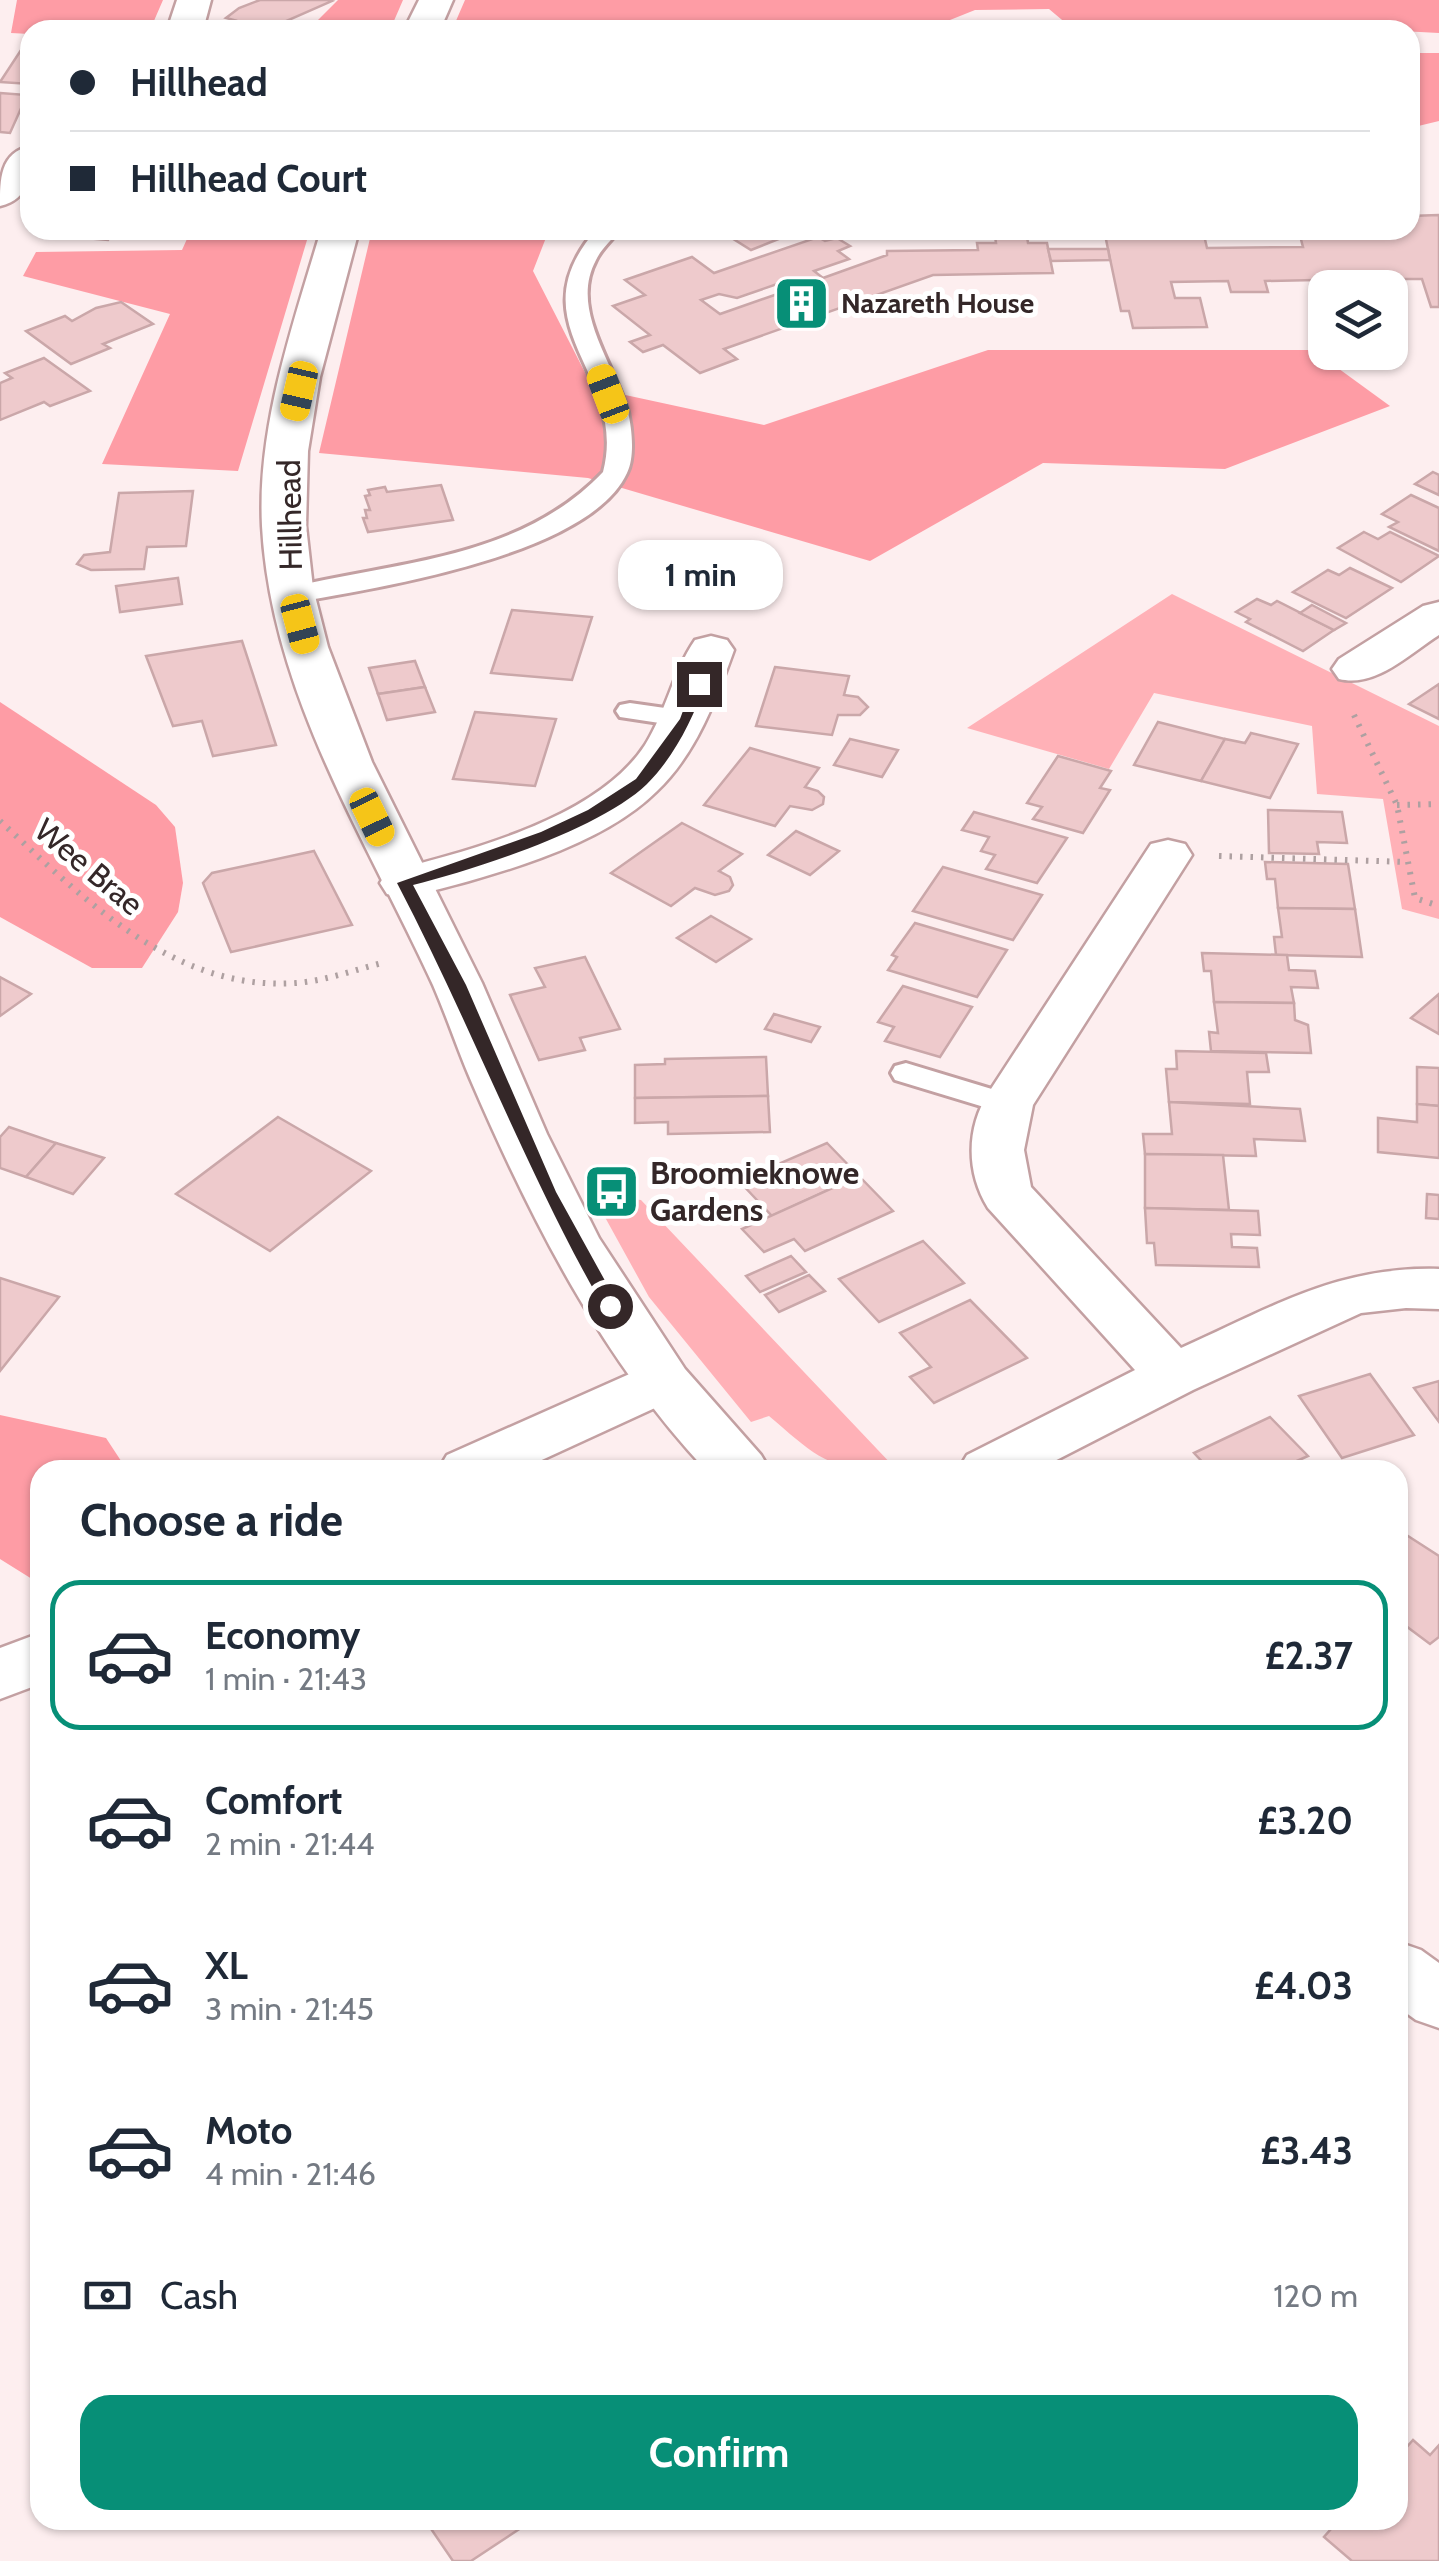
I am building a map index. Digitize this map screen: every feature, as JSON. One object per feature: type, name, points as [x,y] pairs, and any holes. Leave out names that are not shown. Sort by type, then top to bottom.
[{"type":"street","points":[[0,195],[20,170]]},
{"type":"street","name":"Hillhead","points":[[337,240],[290,427],[284,512],[292,595],[308,653],[357,784],[440,950],[548,1192],[610,1306],[662,1381],[733,1460]]},
{"type":"street","points":[[1355,669],[1439,614]]},
{"type":"street","points":[[404,883],[451,871],[592,813],[641,782],[686,719],[711,650]]},
{"type":"street","points":[[1168,855],[1007,1104],[996,1138],[996,1170],[1007,1195],[1173,1375]]},
{"type":"street","points":[[1006,1460],[1173,1375],[1352,1295],[1406,1288],[1439,1289]]},
{"type":"street","points":[[490,1460],[662,1381]]},
{"type":"street","points":[[0,1676],[30,1662]]},
{"type":"street","points":[[1408,1977],[1439,2000]]},
{"type":"lane","points":[[292,595],[446,565],[551,527],[593,500],[617,472],[620,426],[573,300],[574,277],[597,240]]},
{"type":"lane","points":[[630,710],[686,719]]},
{"type":"lane","points":[[906,1073],[1007,1104]]},
{"type":"path","points":[[1355,669],[1336,678],[1397,805],[1415,898],[1439,906]]},
{"type":"path","points":[[1397,805],[1439,804]]},
{"type":"path","name":"Wee Brae","points":[[0,821],[101,915],[182,962],[244,981],[296,983],[440,950]]},
{"type":"path","points":[[1168,855],[1407,862]]},
{"type":"shaded area","points":[[17,0],[163,0],[154,20],[20,20],[20,33],[11,33]]},
{"type":"shaded area","points":[[338,0],[403,0],[394,20],[318,20]]},
{"type":"shaded area","points":[[465,0],[1439,0],[1439,33],[1420,32],[1420,20],[1062,20],[1049,9],[975,10],[950,20],[456,20]]},
{"type":"shaded area","points":[[1420,53],[1439,53],[1439,121],[1420,126]]},
{"type":"shaded area","points":[[186,240],[307,240],[238,471],[102,464],[170,314],[23,276],[36,252],[182,250]]},
{"type":"shaded area","points":[[370,240],[545,240],[533,271],[593,388],[764,425],[988,350],[1308,350],[1308,370],[1340,370],[1390,406],[1225,469],[1043,463],[870,561],[588,478],[319,453]]},
{"type":"shaded area","points":[[1172,594],[1439,726],[1439,919],[1402,909],[1383,799],[1317,794],[1312,726],[1154,693],[1109,769],[967,728]]},
{"type":"shaded area","points":[[0,702],[156,805],[175,827],[183,883],[178,912],[142,968],[92,968],[0,917]]},
{"type":"shaded area","points":[[616,1197],[641,1200],[887,1460],[828,1460],[769,1416],[751,1422],[649,1297],[601,1210]]},
{"type":"shaded area","points":[[0,1415],[106,1438],[120,1460],[30,1460],[30,1578],[0,1559]]},
{"type":"building","points":[[260,0],[332,1],[289,20],[226,18]]},
{"type":"building","points":[[20,52],[20,83],[0,82]]},
{"type":"building","points":[[0,93],[20,94],[20,111],[10,133],[0,132]]},
{"type":"building","name":"Nazareth House","points":[[1439,215],[1439,307],[1431,307],[1422,279],[1408,279],[1408,270],[1308,270],[1308,280],[1265,281],[1268,292],[1231,292],[1228,281],[1171,282],[1175,298],[1200,298],[1207,327],[1133,328],[1129,311],[1121,311],[1106,240],[1205,240],[1207,248],[1303,247],[1301,240],[1420,240],[1420,216]]},
{"type":"building","points":[[735,240],[776,240],[751,250]]},
{"type":"building","name":"Nazareth House","points":[[809,240],[840,240],[850,246],[838,251],[849,259],[814,271],[823,278],[887,255],[887,251],[978,250],[977,243],[1047,243],[1053,273],[933,275],[724,349],[737,359],[700,373],[663,345],[643,352],[630,342],[650,335],[613,306],[645,295],[625,280],[692,257],[714,273]],"holes":[[[780,283],[789,290],[720,314],[701,300],[719,294],[737,298]]]},
{"type":"building","points":[[1048,249],[1108,249],[1110,260],[1051,261]]},
{"type":"building","points":[[121,302],[153,324],[103,344],[110,348],[71,364],[26,331],[65,316],[72,321],[96,308]]},
{"type":"building","points":[[44,358],[90,391],[50,406],[44,402],[0,420],[0,383],[12,378],[5,373]]},
{"type":"building","points":[[1433,472],[1439,475],[1439,495],[1415,484]]},
{"type":"building","points":[[441,485],[453,520],[368,532],[363,518],[367,518],[365,510],[370,510],[365,496],[370,495],[368,490],[385,487],[387,492]]},
{"type":"building","points":[[193,491],[186,546],[147,547],[144,569],[91,570],[77,564],[84,555],[110,552],[119,493]]},
{"type":"building","points":[[1411,495],[1439,508],[1439,551],[1389,527],[1398,522],[1382,514]]},
{"type":"building","points":[[1364,532],[1378,539],[1390,532],[1439,556],[1401,582],[1338,548]]},
{"type":"building","points":[[1350,568],[1392,588],[1346,618],[1293,592],[1328,570],[1339,575]]},
{"type":"building","points":[[178,578],[182,604],[120,612],[116,586]]},
{"type":"building","points":[[1257,599],[1271,605],[1277,601],[1334,630],[1303,651],[1246,622],[1250,619],[1236,612]]},
{"type":"building","points":[[1312,605],[1346,623],[1334,630],[1300,613]]},
{"type":"building","points":[[512,610],[592,617],[572,680],[491,673]]},
{"type":"building","points":[[242,641],[276,745],[213,756],[202,721],[173,726],[146,656]]},
{"type":"building","points":[[415,661],[425,687],[378,694],[369,668]]},
{"type":"building","points":[[775,667],[849,676],[844,695],[858,697],[868,707],[860,715],[838,715],[832,735],[756,726]]},
{"type":"building","points":[[1439,684],[1439,719],[1409,704]]},
{"type":"building","points":[[425,687],[435,712],[387,720],[378,694]]},
{"type":"building","points":[[475,712],[556,719],[535,786],[453,779]]},
{"type":"building","points":[[1158,722],[1225,739],[1201,781],[1134,765]]},
{"type":"building","points":[[1251,733],[1298,744],[1270,798],[1201,781],[1225,739],[1245,743]]},
{"type":"building","points":[[850,739],[898,750],[882,777],[834,765]]},
{"type":"building","points":[[750,748],[819,768],[805,787],[818,791],[824,797],[823,804],[812,810],[790,806],[775,826],[704,805]]},
{"type":"building","points":[[1058,756],[1111,771],[1100,788],[1110,790],[1083,833],[1033,819],[1042,807],[1027,803]]},
{"type":"building","points":[[1268,810],[1342,812],[1347,843],[1317,842],[1319,854],[1269,853]]},
{"type":"building","points":[[974,812],[1067,838],[1037,883],[986,869],[995,855],[981,851],[989,837],[962,830]]},
{"type":"building","points":[[682,823],[742,854],[719,871],[730,877],[733,885],[729,891],[715,895],[695,888],[671,906],[611,873]]},
{"type":"building","points":[[796,831],[839,851],[810,875],[768,855]]},
{"type":"building","points":[[314,851],[352,925],[231,952],[203,883],[212,873]]},
{"type":"building","points":[[1265,862],[1348,864],[1355,909],[1278,908],[1275,879],[1267,879]]},
{"type":"building","points":[[943,867],[1042,895],[1013,940],[913,911]]},
{"type":"building","points":[[1278,908],[1355,909],[1362,957],[1276,955],[1274,937],[1282,937]]},
{"type":"building","points":[[711,916],[751,939],[716,962],[677,938]]},
{"type":"building","points":[[915,923],[1007,950],[977,997],[888,970],[897,957],[892,955]]},
{"type":"building","points":[[1202,953],[1287,955],[1289,970],[1315,971],[1318,988],[1291,987],[1294,1003],[1214,1002],[1211,971],[1204,971]]},
{"type":"building","points":[[585,957],[620,1029],[580,1038],[585,1050],[539,1060],[510,995],[545,987],[535,968]]},
{"type":"building","points":[[0,977],[31,994],[0,1016]]},
{"type":"building","points":[[903,986],[972,1007],[940,1057],[885,1041],[894,1027],[878,1022]]},
{"type":"building","points":[[1439,994],[1439,1034],[1411,1018]]},
{"type":"building","points":[[1214,1002],[1294,1003],[1295,1020],[1308,1025],[1311,1053],[1211,1051],[1209,1032],[1218,1033]]},
{"type":"building","points":[[774,1014],[820,1027],[811,1042],[765,1029]]},
{"type":"building","points":[[1176,1051],[1266,1053],[1269,1072],[1247,1072],[1250,1104],[1169,1102],[1166,1069],[1177,1069]]},
{"type":"building","points":[[766,1057],[768,1096],[635,1098],[635,1065],[665,1064],[665,1059]]},
{"type":"building","points":[[1417,1067],[1439,1068],[1439,1106],[1417,1104]]},
{"type":"building","points":[[768,1096],[770,1132],[668,1134],[668,1122],[635,1123],[635,1098]]},
{"type":"building","points":[[1169,1102],[1300,1109],[1305,1141],[1254,1139],[1256,1156],[1145,1154],[1143,1134],[1172,1134]]},
{"type":"building","points":[[1417,1104],[1439,1106],[1439,1158],[1378,1152],[1378,1118],[1417,1122]]},
{"type":"building","points":[[278,1117],[371,1171],[270,1251],[176,1194]]},
{"type":"building","points":[[9,1127],[56,1143],[26,1177],[0,1168],[0,1137]]},
{"type":"building","points":[[56,1143],[104,1158],[73,1194],[26,1177]]},
{"type":"building","points":[[827,1143],[859,1176],[772,1216],[739,1181]]},
{"type":"building","points":[[1145,1154],[1223,1155],[1229,1210],[1145,1208]]},
{"type":"building","points":[[859,1176],[893,1211],[805,1251],[794,1239],[764,1252],[742,1229]]},
{"type":"building","points":[[1427,1194],[1439,1195],[1439,1219],[1426,1218]]},
{"type":"building","points":[[1145,1208],[1258,1211],[1260,1235],[1231,1234],[1232,1247],[1257,1248],[1259,1267],[1156,1265],[1154,1243],[1147,1243]]},
{"type":"building","points":[[923,1241],[964,1283],[879,1322],[839,1279]]},
{"type":"building","points":[[791,1256],[806,1272],[760,1292],[746,1276]]},
{"type":"building","points":[[809,1275],[825,1291],[779,1312],[765,1295]]},
{"type":"building","points":[[0,1278],[59,1297],[0,1371]]},
{"type":"building","points":[[970,1300],[1027,1358],[934,1403],[910,1377],[931,1367],[900,1333]]},
{"type":"building","points":[[1370,1374],[1414,1435],[1342,1458],[1299,1396]]},
{"type":"building","points":[[1439,1381],[1439,1422],[1414,1388]]},
{"type":"building","points":[[1270,1417],[1308,1456],[1299,1460],[1201,1460],[1194,1453]]},
{"type":"building","points":[[1408,1536],[1439,1556],[1439,1637],[1430,1644],[1408,1628]]},
{"type":"building","points":[[1413,2440],[1430,2455],[1439,2445],[1439,2561],[1352,2561],[1324,2537],[1330,2530],[1408,2530],[1408,2446]]},
{"type":"building","points":[[432,2530],[518,2530],[471,2561],[453,2561]]},
{"type":"place","name":"Nazareth House","points":[[802,303]]},
{"type":"place","name":"Broomieknowe Gardens","points":[[611,1191]]},
{"type":"route","points":[[610,1306],[548,1192],[458,985],[404,883],[451,871],[546,835],[592,813],[641,782],[686,719],[699,684]]}]
